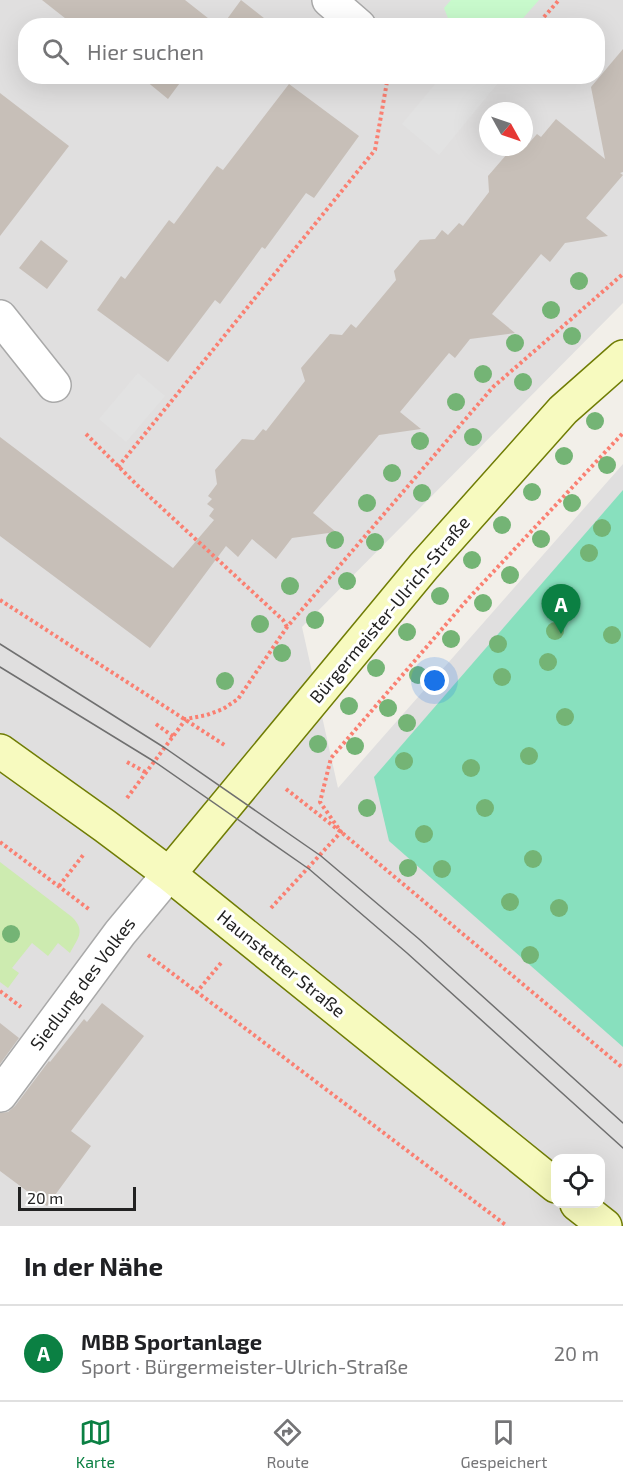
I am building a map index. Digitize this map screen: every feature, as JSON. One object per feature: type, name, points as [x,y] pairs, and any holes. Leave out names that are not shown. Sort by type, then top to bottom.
[{"type":"main road","name":"Bürgermeister-Ulrich-Straße","points":[[169,874],[432,558],[563,410],[623,357]]},
{"type":"main road","name":"Haunstetter Straße","points":[[0,751],[169,874],[551,1183]]},
{"type":"main road","points":[[583,1208],[604,1226]]},
{"type":"street","points":[[328,0],[349,18]]},
{"type":"street","points":[[0,317],[54,385]]},
{"type":"street","name":"Siedlung des Volkes","points":[[0,1095],[120,933],[169,874]]},
{"type":"path","points":[[543,18],[559,0]]},
{"type":"path","points":[[118,467],[375,150],[387,84]]},
{"type":"path","points":[[186,719],[223,709],[238,699],[287,627],[493,387],[623,274]]},
{"type":"path","points":[[341,832],[320,802],[331,758],[466,600],[623,433]]},
{"type":"path","points":[[86,434],[118,467],[283,620],[287,627]]},
{"type":"path","points":[[0,600],[258,768],[341,832],[623,1068]]},
{"type":"path","points":[[156,724],[174,737]]},
{"type":"path","points":[[127,762],[147,773]]},
{"type":"path","points":[[0,842],[507,1226]]},
{"type":"shaded area","points":[[0,0],[623,0],[623,303],[302,627],[338,788],[623,464],[623,1226],[0,1226]]},
{"type":"shaded area","points":[[435,84],[497,84],[482,102],[479,102],[479,106],[439,155],[402,124]]},
{"type":"shaded area","points":[[138,373],[165,396],[126,442],[99,419]]},
{"type":"green space","points":[[451,0],[539,0],[523,18],[448,18],[444,8]]},
{"type":"green space","points":[[623,490],[623,1047],[389,841],[374,777]]},
{"type":"green space","points":[[0,862],[72,917],[80,931],[70,953],[58,943],[48,956],[32,943],[12,968],[19,973],[8,988],[0,982]]},
{"type":"building","points":[[42,0],[185,0],[208,18],[65,18]]},
{"type":"building","points":[[241,0],[264,18],[228,18]]},
{"type":"building","points":[[623,49],[623,172],[620,173],[623,175],[586,218],[608,236],[565,243],[550,262],[541,254],[492,314],[515,333],[470,339],[455,358],[449,353],[400,412],[421,429],[379,435],[313,513],[336,532],[292,538],[276,559],[252,539],[238,557],[226,546],[150,648],[0,536],[0,437],[173,568],[214,520],[209,516],[214,509],[207,504],[212,499],[208,496],[217,484],[215,470],[242,439],[254,440],[263,429],[266,431],[305,381],[301,368],[330,334],[342,335],[351,324],[356,328],[396,280],[394,271],[420,240],[435,239],[442,230],[448,235],[459,223],[463,226],[489,192],[488,176],[505,156],[533,156],[533,138],[537,134],[541,137],[556,119],[605,159],[591,87],[594,84],[605,84],[605,70]]},
{"type":"building","points":[[150,84],[179,84],[168,99]]},
{"type":"building","points":[[289,84],[359,136],[314,198],[306,193],[265,249],[262,247],[220,304],[215,300],[168,362],[97,310],[121,276],[125,279],[169,220],[174,224],[217,166],[223,170]]},
{"type":"building","points":[[0,93],[69,146],[0,236]]},
{"type":"building","points":[[41,240],[68,261],[47,289],[19,268]]},
{"type":"building","points":[[102,1003],[144,1036],[71,1131],[91,1146],[47,1206],[0,1171],[0,1113],[8,1112],[15,1106],[84,1019],[87,1022]]},
{"type":"building","points":[[0,1023],[19,1038],[0,1064]]},
{"type":"tram line","points":[[0,644],[165,748],[321,856],[419,939],[623,1123]]},
{"type":"tram line","points":[[0,667],[155,762],[309,869],[407,953],[623,1148]]},
{"type":"place","name":"MBB Sportanlage","points":[[561,634]]}]
